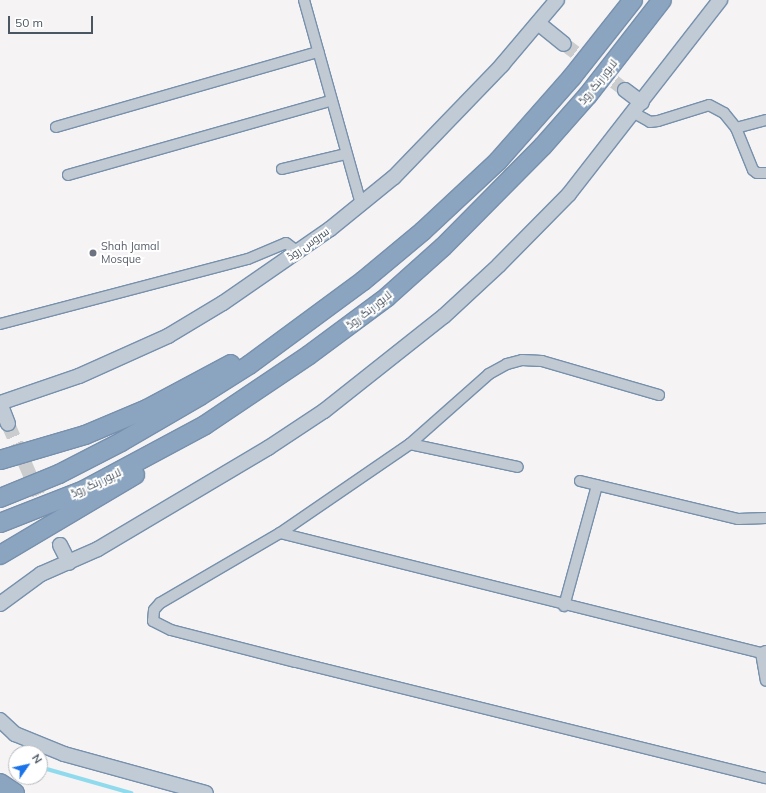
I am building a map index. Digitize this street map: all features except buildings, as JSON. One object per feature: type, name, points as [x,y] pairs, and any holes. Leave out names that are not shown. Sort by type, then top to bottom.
[{"type":"highway","points":[[0,498],[59,474],[121,442],[249,365],[363,281],[423,231],[498,161],[572,77],[633,0]]},
{"type":"highway","name":"لاہور رنگ روڈ","points":[[0,523],[84,490],[158,452],[205,425],[315,351],[387,296],[443,247],[548,140],[588,95],[662,0]]},
{"type":"highway","points":[[0,460],[85,435],[147,410],[226,366],[288,337]]},
{"type":"highway","points":[[0,555],[50,524],[130,480],[158,452]]},
{"type":"highway","points":[[0,540],[50,524]]},
{"type":"highway","points":[[0,783],[15,793]]},
{"type":"street","points":[[304,0],[330,101],[361,204]]},
{"type":"street","name":"سروس روڈ","points":[[0,403],[79,376],[168,336],[218,307],[298,252],[394,177],[469,100],[538,23],[556,0]]},
{"type":"street","points":[[0,604],[40,574],[69,563],[174,506],[238,468],[324,411],[444,316],[546,219],[588,172],[720,0]]},
{"type":"street","points":[[538,23],[564,44]]},
{"type":"street","points":[[56,127],[318,52]]},
{"type":"street","points":[[625,90],[650,122],[658,121],[709,105],[724,113],[736,128],[753,170],[757,173],[766,173]]},
{"type":"street","points":[[68,175],[330,101]]},
{"type":"street","points":[[736,128],[766,120]]},
{"type":"street","points":[[282,169],[346,154]]},
{"type":"street","points":[[0,324],[248,259],[286,243],[298,252]]},
{"type":"street","points":[[659,395],[542,361],[522,360],[488,374],[410,444],[280,533],[160,603],[154,610],[153,621],[165,628],[281,658],[766,778]]},
{"type":"street","points":[[0,403],[8,424]]},
{"type":"street","points":[[410,444],[518,467]]},
{"type":"street","points":[[580,481],[738,519],[766,518]]},
{"type":"street","points":[[564,606],[597,485]]},
{"type":"street","points":[[280,533],[564,606],[763,652],[766,681]]},
{"type":"street","points":[[60,545],[69,563]]},
{"type":"street","points":[[0,720],[15,734],[64,754],[206,793]]},
{"type":"waterway","points":[[48,769],[131,793]]},
{"type":"tunnel","points":[[564,44],[625,90]]},
{"type":"tunnel","points":[[8,424],[60,545]]},
{"type":"place","name":"Shah Jamal Mosque","points":[[93,253]]}]
